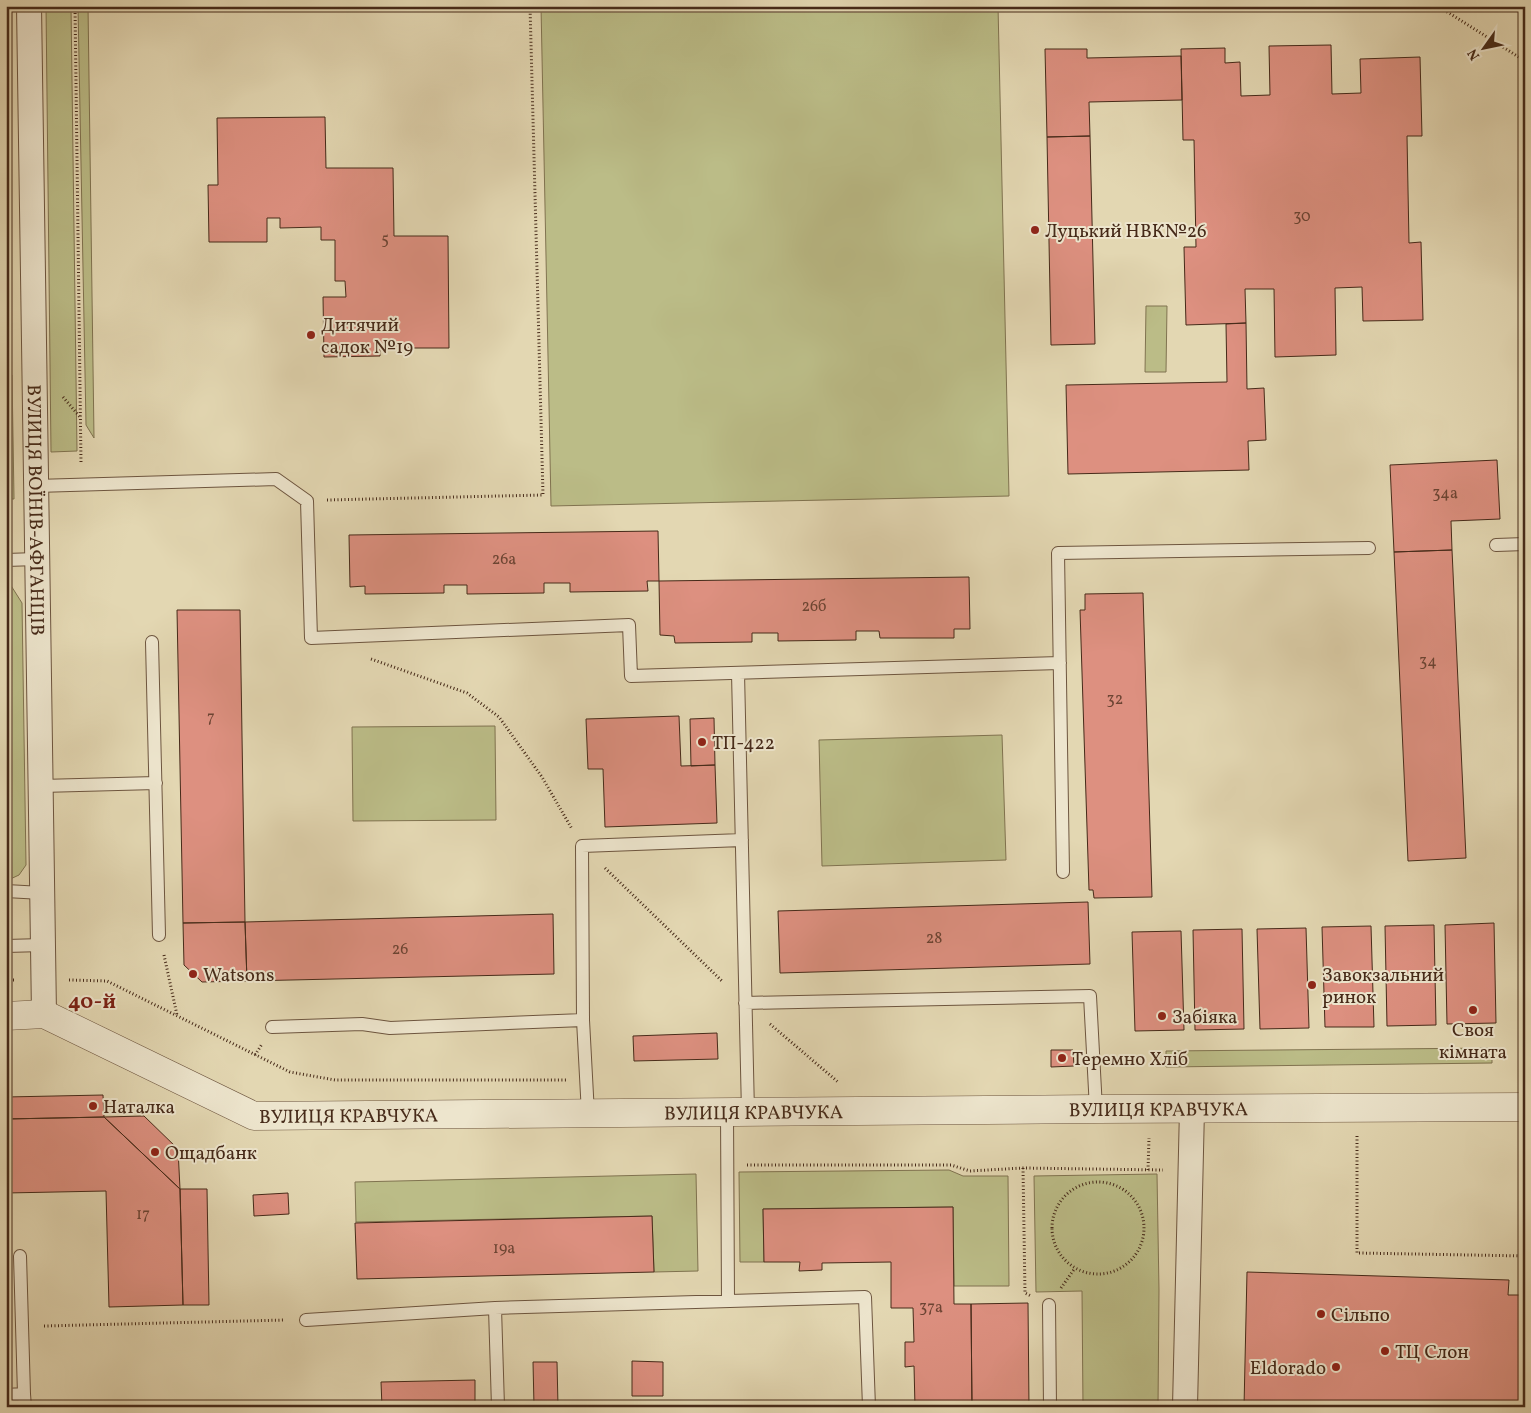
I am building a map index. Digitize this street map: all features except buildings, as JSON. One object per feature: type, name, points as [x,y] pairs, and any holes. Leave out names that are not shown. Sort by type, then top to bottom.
[{"type":"street","name":"ВУЛИЦЯ ВОЇНІВ-АФГАНЦІВ","points":[[29,6],[44,1014]]},
{"type":"street","name":"ВУЛИЦЯ КРАВЧУКА","points":[[6,1016],[44,1014],[254,1116],[1525,1107]]},
{"type":"street","points":[[1185,1407],[1192,1109]]},
{"type":"lane","points":[[36,486],[276,479],[307,501],[311,638],[629,625],[631,676],[1060,663]]},
{"type":"lane","points":[[1496,545],[1525,544]]},
{"type":"lane","points":[[1063,872],[1058,553],[1369,548]]},
{"type":"lane","points":[[6,560],[37,558]]},
{"type":"lane","points":[[152,642],[159,935]]},
{"type":"lane","points":[[728,1301],[727,1165],[737,1112],[745,1003],[738,673]]},
{"type":"lane","points":[[40,786],[156,784]]},
{"type":"lane","points":[[588,1114],[583,1020],[582,846],[742,840]]},
{"type":"lane","points":[[6,891],[42,893]]},
{"type":"lane","points":[[6,946],[43,945]]},
{"type":"lane","points":[[745,1003],[1090,996],[1096,1109]]},
{"type":"lane","points":[[272,1026],[362,1024],[390,1028],[583,1020]]},
{"type":"lane","points":[[20,1256],[25,1407]]},
{"type":"lane","points":[[306,1320],[495,1308],[865,1297],[869,1407]]},
{"type":"lane","points":[[1050,1305],[1050,1407]]},
{"type":"lane","points":[[495,1308],[498,1407]]},
{"type":"lane","points":[[6,1395],[24,1394]]},
{"type":"path","points":[[75,6],[81,485]]},
{"type":"path","points":[[307,501],[543,495],[530,6]]},
{"type":"path","points":[[1438,6],[1525,61]]},
{"type":"path","points":[[159,935],[177,1016]]},
{"type":"path","points":[[1357,1108],[1357,1253],[1525,1256]]},
{"type":"path","points":[[727,1165],[951,1165],[970,1172],[1022,1168],[1190,1170]]},
{"type":"path","points":[[1022,1168],[1025,1293],[1050,1305]]},
{"type":"path","points":[[1097,1181],[1109,1183],[1121,1188],[1138,1204],[1143,1216],[1143,1240],[1131,1261],[1110,1273],[1086,1273],[1065,1261],[1057,1252],[1051,1228],[1052,1216],[1057,1205],[1074,1187],[1097,1181]]},
{"type":"path","points":[[22,1326],[306,1320]]},
{"type":"green space","points":[[46,6],[71,6],[77,451],[51,452]]},
{"type":"green space","points":[[78,6],[88,6],[94,438],[86,425]]},
{"type":"green space","points":[[541,6],[998,6],[1009,496],[551,506]]},
{"type":"green space","points":[[6,43],[11,304],[6,304]]},
{"type":"green space","points":[[1146,306],[1167,306],[1166,372],[1145,372]]},
{"type":"green space","points":[[6,375],[12,375],[14,499],[6,499]]},
{"type":"green space","points":[[6,581],[22,603],[26,865],[19,875],[6,881]]},
{"type":"green space","points":[[495,726],[496,820],[353,821],[352,727]]},
{"type":"green space","points":[[1002,735],[1006,860],[822,866],[819,740]]},
{"type":"green space","points":[[1492,1048],[1492,1063],[1166,1067],[1166,1051]]},
{"type":"green space","points":[[949,1170],[963,1176],[1008,1176],[1009,1286],[954,1286],[953,1207],[763,1209],[764,1262],[740,1262],[739,1172]]},
{"type":"green space","points":[[696,1174],[698,1271],[654,1272],[652,1216],[356,1222],[355,1182]]},
{"type":"green space","points":[[1157,1174],[1159,1290],[1158,1407],[1083,1407],[1082,1291],[1036,1292],[1034,1176]]},
{"type":"place","name":"Луцький НВК№26","points":[[1035,230]]},
{"type":"place","name":"Дитячий садок №19","points":[[311,335]]},
{"type":"place","name":"ТП-422","points":[[702,742]]},
{"type":"place","name":"Watsons","points":[[193,974]]},
{"type":"place","name":"Завокзальний ринок","points":[[1312,985]]},
{"type":"place","name":"Своя кімната","points":[[1473,1010]]},
{"type":"place","name":"Забіяка","points":[[1162,1016]]},
{"type":"place","name":"Теремно Хліб","points":[[1062,1058]]},
{"type":"place","name":"Наталка","points":[[93,1106]]},
{"type":"place","name":"Ощадбанк","points":[[155,1152]]},
{"type":"place","name":"Сільпо","points":[[1321,1314]]},
{"type":"place","name":"ТЦ Слон","points":[[1385,1351]]},
{"type":"place","name":"Eldorado","points":[[1336,1367]]},
{"type":"district","name":"40-й","points":[[92,1001]]}]
